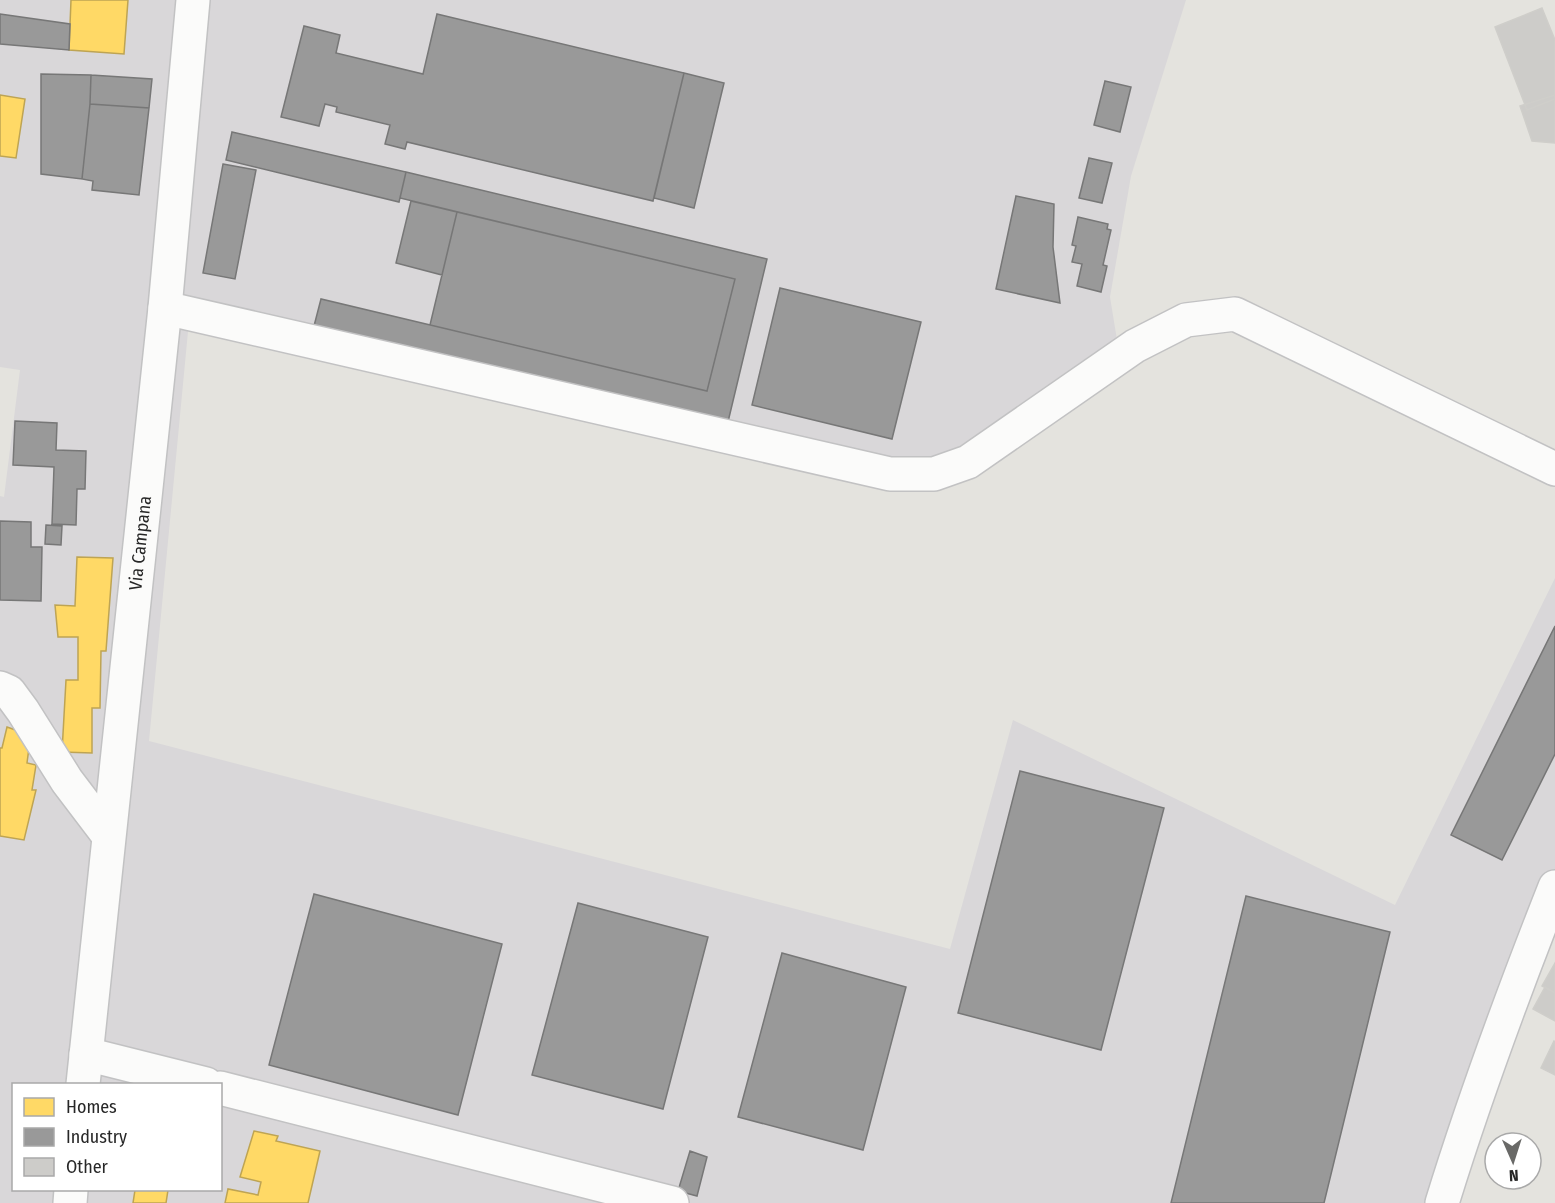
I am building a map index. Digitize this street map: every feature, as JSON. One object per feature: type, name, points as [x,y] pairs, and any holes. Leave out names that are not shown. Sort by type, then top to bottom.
[{"type":"street","name":"Via Campana","points":[[84,1069],[165,308],[193,0]]},
{"type":"street","points":[[165,308],[890,474],[934,474],[968,462],[1135,346],[1186,320],[1235,314],[1555,470]]},
{"type":"street","points":[[0,688],[9,692],[23,711],[67,781],[108,835]]},
{"type":"street","points":[[1442,1203],[1505,1014],[1555,887]]},
{"type":"street","points":[[84,1069],[198,1083]]},
{"type":"street","points":[[222,1089],[672,1203]]},
{"type":"shaded area","points":[[0,0],[1186,0],[1131,176],[1110,297],[1117,340],[987,435],[936,458],[907,462],[191,300],[149,741],[950,949],[1013,720],[1395,905],[1555,578],[1555,916],[1455,1203],[0,1203],[0,496],[4,497],[20,370],[0,367]]},
{"type":"building: Homes","points":[[71,0],[128,0],[124,54],[69,50]]},
{"type":"building: Homes","points":[[0,95],[25,99],[16,158],[0,156]]},
{"type":"building: Homes","points":[[77,557],[113,558],[106,651],[101,651],[100,708],[92,708],[92,753],[62,752],[66,680],[78,680],[78,637],[58,637],[55,605],[75,606]]},
{"type":"building: Homes","points":[[7,727],[21,732],[30,740],[27,763],[36,765],[32,790],[36,790],[24,840],[0,836],[0,748],[2,748]]},
{"type":"building: Homes","points":[[254,1131],[278,1136],[276,1141],[320,1151],[308,1203],[225,1203],[228,1189],[258,1195],[261,1182],[240,1177]]},
{"type":"building: Homes","points":[[135,1191],[168,1191],[166,1203],[133,1203]]},
{"type":"building: Industry","points":[[0,14],[70,24],[69,50],[0,44]]},
{"type":"building: Industry","points":[[437,14],[684,73],[653,201],[407,142],[405,149],[385,144],[390,125],[336,112],[337,107],[325,104],[319,126],[281,117],[304,26],[340,35],[336,53],[423,74]]},
{"type":"building: Industry","points":[[684,73],[724,83],[694,208],[654,198]]},
{"type":"building: Industry","points":[[41,74],[91,75],[82,179],[41,174]]},
{"type":"building: Industry","points":[[91,75],[152,79],[149,108],[90,104]]},
{"type":"building: Industry","points":[[1105,81],[1131,87],[1120,132],[1094,125]]},
{"type":"building: Industry","points":[[90,104],[149,108],[139,195],[92,190],[93,181],[82,179]]},
{"type":"building: Industry","points":[[232,132],[406,172],[399,202],[226,160]]},
{"type":"building: Industry","points":[[1089,158],[1112,163],[1102,203],[1079,198]]},
{"type":"building: Industry","points":[[223,164],[256,170],[235,279],[203,273]]},
{"type":"building: Industry","points":[[406,172],[767,259],[727,426],[314,326],[321,299],[707,391],[735,279],[400,198]]},
{"type":"building: Industry","points":[[1016,196],[1054,204],[1053,247],[1060,303],[996,289]]},
{"type":"building: Industry","points":[[411,201],[457,212],[442,275],[396,263]]},
{"type":"building: Industry","points":[[457,212],[735,279],[707,391],[430,325]]},
{"type":"building: Industry","points":[[1078,217],[1108,224],[1107,229],[1111,230],[1103,265],[1107,266],[1101,292],[1077,286],[1082,264],[1072,262],[1076,246],[1072,245]]},
{"type":"building: Industry","points":[[780,288],[921,322],[892,439],[752,405]]},
{"type":"building: Industry","points":[[15,421],[57,423],[56,450],[86,451],[85,489],[77,489],[76,525],[52,524],[54,467],[13,465]]},
{"type":"building: Industry","points":[[0,521],[31,522],[31,547],[42,547],[41,601],[0,600]]},
{"type":"building: Industry","points":[[46,525],[62,526],[61,545],[45,544]]},
{"type":"building: Industry","points":[[1555,626],[1555,754],[1502,860],[1451,835]]},
{"type":"building: Industry","points":[[1020,771],[1164,808],[1101,1050],[958,1013]]},
{"type":"building: Industry","points":[[314,894],[502,944],[458,1115],[269,1065]]},
{"type":"building: Industry","points":[[1246,896],[1390,932],[1324,1203],[1171,1203]]},
{"type":"building: Industry","points":[[578,903],[708,937],[663,1109],[532,1075]]},
{"type":"building: Industry","points":[[782,953],[906,987],[863,1150],[738,1117]]},
{"type":"building: Industry","points":[[690,1151],[707,1157],[697,1196],[678,1191]]},
{"type":"building: Other","points":[[1542,8],[1555,40],[1555,99],[1527,110],[1495,27]]},
{"type":"building: Other","points":[[1555,95],[1555,143],[1532,141],[1520,106]]},
{"type":"building: Other","points":[[1555,963],[1555,993],[1542,986]]},
{"type":"building: Other","points":[[1545,987],[1555,993],[1555,1021],[1533,1009]]},
{"type":"building: Other","points":[[1555,1042],[1555,1075],[1541,1068]]}]
